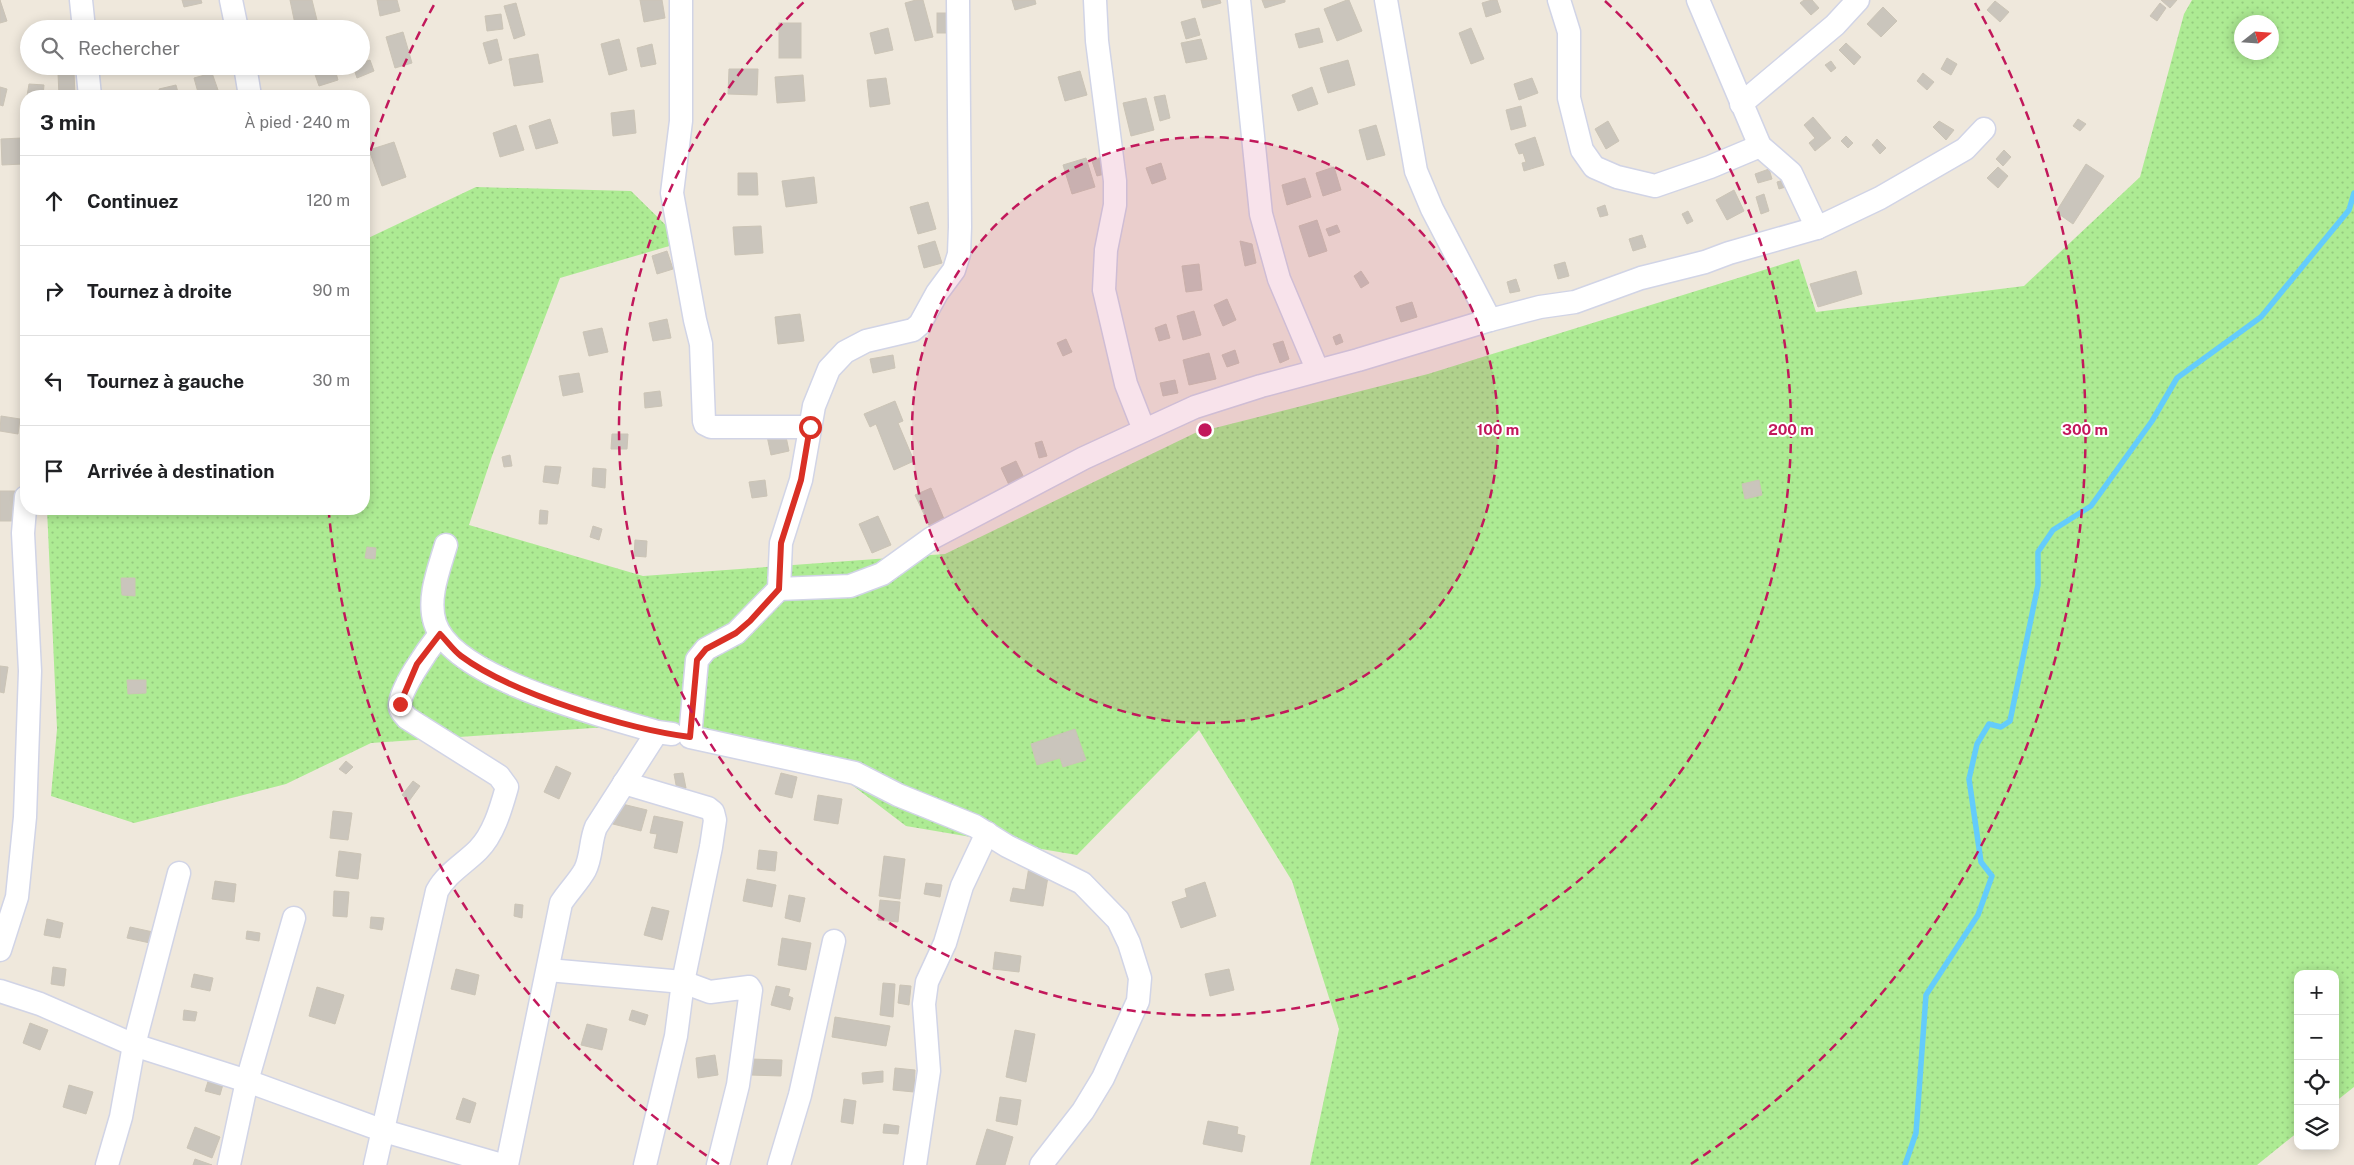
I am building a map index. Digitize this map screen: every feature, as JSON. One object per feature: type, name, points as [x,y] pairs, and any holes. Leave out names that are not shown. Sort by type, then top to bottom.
[{"type":"street","points":[[81,0],[83,20]]},
{"type":"street","points":[[231,0],[235,20]]},
{"type":"street","points":[[681,0],[681,121],[672,193],[701,344],[704,421],[705,424],[711,427],[810,427]]},
{"type":"street","points":[[690,737],[697,660],[706,649],[736,633],[750,621],[779,589],[781,543],[801,480],[814,406],[829,369],[846,352],[866,342],[913,330],[920,324],[936,293],[954,270],[959,254],[960,228],[958,0]]},
{"type":"street","points":[[1094,0],[1097,42],[1115,181],[1115,205],[1106,250],[1104,290],[1126,384],[1144,430]]},
{"type":"street","points":[[1239,0],[1261,214],[1279,279],[1317,370]]},
{"type":"street","points":[[1386,0],[1416,171],[1432,209],[1490,320]]},
{"type":"street","points":[[1559,0],[1569,32],[1569,98],[1582,150],[1594,167],[1617,177],[1655,186],[1710,167],[1760,146]]},
{"type":"street","points":[[1698,0],[1760,146],[1791,173],[1817,228]]},
{"type":"street","points":[[1741,104],[1835,25],[1858,0]]},
{"type":"street","points":[[88,75],[89,90]]},
{"type":"street","points":[[246,75],[249,90]]},
{"type":"street","points":[[779,589],[850,586],[882,574],[932,538],[1084,458],[1196,407],[1490,320],[1575,302],[1641,278],[1705,262],[1729,253],[1817,228],[1880,198],[1964,149],[1984,129]]},
{"type":"street","points":[[0,950],[17,897],[25,817],[30,671],[23,533],[24,515]]},
{"type":"street","points":[[446,545],[434,597],[435,622],[440,634],[461,656],[526,690],[657,732],[690,737],[855,773],[898,795],[987,833],[1082,883],[1105,905],[1118,920],[1129,943],[1140,978],[1138,1001],[1102,1078],[1084,1111],[1041,1165]]},
{"type":"street","points":[[375,1165],[437,891],[443,879],[479,849],[499,815],[506,787],[499,776],[406,718],[402,712],[400,704],[417,664],[440,634]]},
{"type":"street","points":[[507,1165],[561,903],[584,872],[596,827],[657,732]]},
{"type":"street","points":[[624,783],[708,808],[713,812],[715,820],[712,847],[683,982],[676,1036],[645,1165]]},
{"type":"street","points":[[915,1165],[929,1072],[924,1004],[927,982],[945,943],[962,886],[987,833]]},
{"type":"street","points":[[107,1165],[121,1117],[134,1045],[179,873]]},
{"type":"street","points":[[229,1165],[246,1081],[294,918]]},
{"type":"street","points":[[779,1165],[800,1095],[834,941]]},
{"type":"street","points":[[548,970],[683,982],[710,992],[726,991],[744,986],[751,990],[738,1085],[718,1165]]},
{"type":"street","points":[[0,991],[40,1004],[134,1045],[246,1081],[384,1131],[502,1165]]},
{"type":"green space","points":[[2192,0],[2354,0],[2354,1087],[2339,1099],[2339,970],[2294,970],[2294,1135],[2257,1165],[1310,1165],[1339,1029],[1292,881],[1199,730],[1077,855],[906,826],[810,753],[667,723],[371,743],[286,784],[134,823],[51,796],[57,729],[47,515],[370,515],[370,237],[476,187],[631,191],[683,242],[560,278],[492,456],[469,525],[643,576],[945,554],[1195,433],[1428,374],[1799,259],[1816,312],[2024,286],[2140,177],[2184,14]]},
{"type":"building","points":[[0,0],[7,21],[0,23]]},
{"type":"building","points":[[182,0],[201,0],[202,3],[184,7]]},
{"type":"building","points":[[290,0],[312,0],[317,20],[294,20]]},
{"type":"building","points":[[377,0],[397,0],[400,11],[380,16]]},
{"type":"building","points":[[640,0],[662,0],[665,18],[644,22]]},
{"type":"building","points":[[923,0],[933,37],[915,41],[905,3]]},
{"type":"building","points":[[1012,0],[1035,0],[1036,4],[1015,10]]},
{"type":"building","points":[[1201,0],[1220,0],[1221,3],[1203,8]]},
{"type":"building","points":[[1262,0],[1285,0],[1285,2],[1265,8]]},
{"type":"building","points":[[1349,0],[1362,31],[1337,41],[1324,9]]},
{"type":"building","points":[[1497,0],[1501,12],[1486,17],[1482,3]]},
{"type":"building","points":[[1804,0],[1812,0],[1819,8],[1811,15],[1800,3]]},
{"type":"building","points":[[2161,0],[2177,0],[2170,8]]},
{"type":"building","points":[[1995,1],[2009,12],[2000,22],[1987,10]]},
{"type":"building","points":[[516,3],[525,35],[514,39],[504,6]]},
{"type":"building","points":[[2160,3],[2166,8],[2157,21],[2150,16]]},
{"type":"building","points":[[1883,7],[1897,21],[1881,37],[1867,24]]},
{"type":"building","points":[[937,13],[956,13],[956,33],[937,33]]},
{"type":"building","points":[[501,14],[503,29],[487,31],[485,16]]},
{"type":"building","points":[[1195,18],[1200,35],[1186,39],[1181,22]]},
{"type":"building","points":[[779,23],[801,23],[801,58],[779,58]]},
{"type":"building","points":[[888,28],[893,50],[875,54],[870,33]]},
{"type":"building","points":[[1319,28],[1323,42],[1299,48],[1295,34]]},
{"type":"building","points":[[1471,28],[1484,59],[1471,64],[1459,33]]},
{"type":"building","points":[[403,32],[412,63],[395,68],[386,37]]},
{"type":"building","points":[[497,39],[502,60],[489,64],[483,43]]},
{"type":"building","points":[[619,39],[627,70],[609,75],[601,44]]},
{"type":"building","points":[[1201,39],[1207,59],[1186,63],[1181,43]]},
{"type":"building","points":[[1846,43],[1861,57],[1854,65],[1839,50]]},
{"type":"building","points":[[652,44],[656,64],[641,67],[637,48]]},
{"type":"building","points":[[538,54],[543,82],[514,86],[509,59]]},
{"type":"building","points":[[1947,58],[1957,64],[1951,75],[1941,69]]},
{"type":"building","points":[[370,60],[374,71],[370,73]]},
{"type":"building","points":[[1348,60],[1355,85],[1328,93],[1320,68]]},
{"type":"building","points":[[1831,61],[1836,68],[1831,72],[1825,65]]},
{"type":"building","points":[[729,69],[758,69],[757,95],[728,94]]},
{"type":"building","points":[[1080,71],[1087,95],[1065,101],[1058,77]]},
{"type":"building","points":[[1923,73],[1934,82],[1927,90],[1917,81]]},
{"type":"building","points":[[58,75],[74,75],[75,90],[59,90]]},
{"type":"building","points":[[213,75],[218,90],[197,90],[194,78]]},
{"type":"building","points":[[315,75],[337,75],[338,80],[319,86]]},
{"type":"building","points":[[803,75],[805,101],[777,103],[775,77]]},
{"type":"building","points":[[886,78],[890,104],[870,107],[867,80]]},
{"type":"building","points":[[1532,78],[1538,93],[1519,100],[1514,84]]},
{"type":"building","points":[[29,84],[44,85],[44,90],[28,90]]},
{"type":"building","points":[[176,85],[177,90],[159,90]]},
{"type":"building","points":[[0,87],[7,89],[3,106],[0,105]]},
{"type":"building","points":[[1312,87],[1318,104],[1298,111],[1292,95]]},
{"type":"building","points":[[1165,95],[1170,118],[1160,121],[1154,97]]},
{"type":"building","points":[[1146,98],[1154,130],[1131,136],[1123,103]]},
{"type":"building","points":[[1521,106],[1526,126],[1511,130],[1506,110]]},
{"type":"building","points":[[634,110],[636,133],[613,136],[611,113]]},
{"type":"building","points":[[1813,117],[1831,138],[1815,151],[1809,143],[1815,138],[1804,125]]},
{"type":"building","points":[[550,119],[558,143],[536,149],[529,126]]},
{"type":"building","points":[[2078,119],[2086,124],[2080,131],[2073,126]]},
{"type":"building","points":[[1608,121],[1619,141],[1606,149],[1595,129]]},
{"type":"building","points":[[1939,121],[1954,130],[1946,140],[1933,127]]},
{"type":"building","points":[[516,125],[524,150],[500,157],[493,133]]},
{"type":"building","points":[[1376,125],[1385,155],[1367,160],[1359,130]]},
{"type":"building","points":[[1846,136],[1853,143],[1848,148],[1841,141]]},
{"type":"building","points":[[1535,137],[1544,165],[1524,171],[1522,163],[1526,162],[1523,153],[1519,154],[1515,144]]},
{"type":"building","points":[[20,138],[20,164],[2,165],[1,139]]},
{"type":"building","points":[[1877,139],[1886,148],[1880,154],[1872,145]]},
{"type":"building","points":[[394,142],[406,177],[382,186],[370,150]]},
{"type":"building","points":[[2004,150],[2011,157],[2003,166],[1996,159]]},
{"type":"building","points":[[1107,156],[1112,172],[1097,176],[1092,161]]},
{"type":"building","points":[[1086,158],[1095,187],[1072,194],[1063,165]]},
{"type":"building","points":[[1161,163],[1166,179],[1152,184],[1146,168]]},
{"type":"building","points":[[2086,164],[2104,176],[2073,224],[2056,212]]},
{"type":"building","points":[[1334,167],[1341,190],[1323,196],[1316,173]]},
{"type":"building","points":[[1998,167],[2008,176],[1998,188],[1987,178]]},
{"type":"building","points":[[1769,169],[1772,179],[1758,183],[1755,174]]},
{"type":"building","points":[[738,173],[757,173],[758,195],[738,195]]},
{"type":"building","points":[[814,177],[817,203],[786,207],[782,181]]},
{"type":"building","points":[[1305,178],[1311,197],[1287,205],[1282,185]]},
{"type":"building","points":[[1787,179],[1789,186],[1779,189],[1777,182]]},
{"type":"building","points":[[1734,190],[1744,211],[1727,220],[1716,200]]},
{"type":"building","points":[[1764,194],[1769,211],[1761,214],[1756,197]]},
{"type":"building","points":[[928,202],[936,229],[918,234],[910,207]]},
{"type":"building","points":[[1605,205],[1608,215],[1600,217],[1597,208]]},
{"type":"building","points":[[1688,211],[1693,221],[1687,224],[1682,214]]},
{"type":"building","points":[[1317,220],[1327,251],[1309,257],[1299,226]]},
{"type":"building","points":[[1337,225],[1340,232],[1329,236],[1326,229]]},
{"type":"building","points":[[761,226],[763,253],[735,255],[733,227]]},
{"type":"building","points":[[1642,235],[1646,247],[1633,251],[1629,239]]},
{"type":"building","points":[[935,241],[942,263],[924,268],[918,246]]},
{"type":"building","points":[[1240,241],[1252,244],[1256,263],[1245,266]]},
{"type":"building","points":[[667,251],[673,269],[657,274],[652,256]]},
{"type":"building","points":[[1565,262],[1569,276],[1558,279],[1554,265]]},
{"type":"building","points":[[1199,264],[1202,290],[1186,292],[1182,266]]},
{"type":"building","points":[[1361,271],[1369,283],[1361,288],[1354,276]]},
{"type":"building","points":[[1856,271],[1862,294],[1818,307],[1810,284]]},
{"type":"building","points":[[1516,279],[1520,291],[1510,293],[1507,282]]},
{"type":"building","points":[[1227,299],[1236,320],[1223,326],[1214,305]]},
{"type":"building","points":[[1412,302],[1417,317],[1401,322],[1396,307]]},
{"type":"building","points":[[1194,311],[1201,335],[1183,340],[1177,316]]},
{"type":"building","points":[[800,314],[804,341],[778,344],[775,317]]},
{"type":"building","points":[[667,319],[671,338],[653,341],[649,323]]},
{"type":"building","points":[[1166,324],[1170,338],[1159,341],[1155,328]]},
{"type":"building","points":[[602,328],[608,352],[589,356],[583,332]]},
{"type":"building","points":[[1340,334],[1343,342],[1336,345],[1333,337]]},
{"type":"building","points":[[1066,339],[1072,352],[1063,356],[1057,343]]},
{"type":"building","points":[[1283,341],[1289,359],[1280,363],[1273,344]]},
{"type":"building","points":[[1235,350],[1239,363],[1227,367],[1222,355]]},
{"type":"building","points":[[1209,353],[1216,379],[1189,385],[1183,360]]},
{"type":"building","points":[[893,355],[895,368],[873,373],[870,359]]},
{"type":"building","points":[[579,373],[583,392],[563,396],[559,376]]},
{"type":"building","points":[[1175,380],[1178,393],[1163,396],[1160,383]]},
{"type":"building","points":[[660,391],[662,406],[645,408],[644,393]]},
{"type":"building","points":[[895,401],[903,421],[898,423],[914,461],[894,470],[876,424],[870,427],[864,414]]},
{"type":"building","points":[[1,416],[20,419],[18,434],[0,431]]},
{"type":"building","points":[[785,432],[789,451],[771,455],[767,436]]},
{"type":"building","points":[[612,434],[628,434],[627,449],[611,449]]},
{"type":"building","points":[[1042,441],[1047,456],[1039,458],[1035,443]]},
{"type":"building","points":[[510,455],[512,466],[504,467],[502,457]]},
{"type":"building","points":[[1016,461],[1025,480],[1010,487],[1001,468]]},
{"type":"building","points":[[545,466],[561,467],[558,484],[543,482]]},
{"type":"building","points":[[593,468],[606,469],[605,488],[592,486]]},
{"type":"building","points":[[765,480],[767,496],[752,498],[749,482]]},
{"type":"building","points":[[1759,480],[1762,495],[1745,499],[1742,484]]},
{"type":"building","points":[[931,488],[944,519],[929,525],[915,495]]},
{"type":"building","points":[[0,491],[20,491],[20,521],[0,521]]},
{"type":"building","points":[[540,510],[548,511],[547,524],[539,524]]},
{"type":"building","points":[[878,516],[891,545],[872,553],[859,524]]},
{"type":"building","points":[[593,526],[602,529],[599,540],[590,537]]},
{"type":"building","points":[[635,540],[647,541],[646,557],[634,556]]},
{"type":"building","points":[[367,547],[376,548],[375,559],[365,558]]},
{"type":"building","points":[[121,578],[135,578],[135,596],[122,595]]},
{"type":"building","points":[[0,666],[8,667],[4,693],[0,692]]},
{"type":"building","points":[[127,680],[146,680],[146,693],[128,694]]},
{"type":"building","points":[[1075,729],[1086,760],[1063,767],[1060,758],[1037,765],[1031,744]]},
{"type":"building","points":[[346,761],[353,767],[346,774],[339,769]]},
{"type":"building","points":[[556,766],[571,773],[559,799],[544,792]]},
{"type":"building","points":[[683,773],[686,788],[677,790],[674,774]]},
{"type":"building","points":[[781,773],[797,777],[792,798],[775,794]]},
{"type":"building","points":[[413,781],[420,786],[409,801],[402,795]]},
{"type":"building","points":[[818,795],[842,799],[838,824],[814,820]]},
{"type":"building","points":[[614,802],[647,810],[641,831],[609,823]]},
{"type":"building","points":[[333,811],[352,813],[348,840],[330,838]]},
{"type":"building","points":[[654,816],[683,822],[677,853],[654,848],[657,834],[650,833]]},
{"type":"building","points":[[759,850],[777,852],[775,871],[757,869]]},
{"type":"building","points":[[339,851],[361,854],[358,879],[336,876]]},
{"type":"building","points":[[884,856],[905,859],[900,899],[879,896]]},
{"type":"building","points":[[1029,867],[1049,871],[1043,906],[1010,901],[1013,888],[1025,890]]},
{"type":"building","points":[[747,879],[776,885],[772,907],[743,901]]},
{"type":"building","points":[[215,881],[236,884],[234,902],[212,899]]},
{"type":"building","points":[[1205,882],[1216,916],[1181,928],[1172,902],[1187,897],[1185,889]]},
{"type":"building","points":[[926,883],[942,885],[940,897],[924,894]]},
{"type":"building","points":[[334,891],[349,892],[347,917],[333,916]]},
{"type":"building","points":[[789,895],[805,898],[800,922],[785,918]]},
{"type":"building","points":[[880,900],[900,902],[898,922],[878,920]]},
{"type":"building","points":[[515,904],[523,905],[522,918],[514,916]]},
{"type":"building","points":[[652,907],[669,911],[662,940],[644,935]]},
{"type":"building","points":[[371,917],[384,918],[382,930],[370,928]]},
{"type":"building","points":[[47,919],[63,923],[60,938],[44,935]]},
{"type":"building","points":[[130,927],[153,932],[150,943],[127,938]]},
{"type":"building","points":[[247,931],[260,933],[259,941],[246,939]]},
{"type":"building","points":[[782,938],[811,943],[806,970],[778,965]]},
{"type":"building","points":[[995,952],[1021,956],[1019,972],[993,969]]},
{"type":"building","points":[[53,967],[66,969],[64,986],[51,984]]},
{"type":"building","points":[[456,969],[479,975],[475,995],[451,989]]},
{"type":"building","points":[[1229,969],[1234,990],[1210,996],[1205,974]]},
{"type":"building","points":[[194,974],[213,978],[210,991],[191,987]]},
{"type":"building","points":[[883,983],[895,984],[893,1017],[880,1015]]},
{"type":"building","points":[[900,985],[911,986],[909,1005],[898,1003]]},
{"type":"building","points":[[776,986],[790,989],[788,996],[793,998],[790,1010],[771,1005]]},
{"type":"building","points":[[317,987],[344,995],[335,1024],[309,1016]]},
{"type":"building","points":[[184,1010],[197,1012],[195,1021],[183,1020]]},
{"type":"building","points":[[632,1010],[648,1015],[645,1025],[629,1020]]},
{"type":"building","points":[[835,1017],[890,1026],[886,1046],[832,1037]]},
{"type":"building","points":[[30,1023],[48,1030],[40,1050],[23,1043]]},
{"type":"building","points":[[587,1024],[607,1029],[602,1050],[581,1045]]},
{"type":"building","points":[[1015,1030],[1035,1034],[1026,1082],[1006,1077]]},
{"type":"building","points":[[715,1055],[718,1075],[698,1078],[696,1058]]},
{"type":"building","points":[[750,1059],[782,1060],[781,1076],[750,1075]]},
{"type":"building","points":[[895,1068],[915,1070],[914,1092],[893,1090]]},
{"type":"building","points":[[883,1071],[883,1082],[863,1084],[862,1073]]},
{"type":"building","points":[[211,1072],[225,1077],[220,1095],[205,1091]]},
{"type":"building","points":[[69,1085],[93,1092],[86,1114],[63,1107]]},
{"type":"building","points":[[1000,1097],[1021,1100],[1017,1125],[996,1121]]},
{"type":"building","points":[[463,1098],[476,1103],[470,1123],[456,1119]]},
{"type":"building","points":[[844,1099],[856,1101],[853,1124],[841,1122]]},
{"type":"building","points":[[1208,1121],[1238,1127],[1237,1134],[1245,1136],[1242,1152],[1203,1144]]},
{"type":"building","points":[[884,1124],[899,1126],[898,1134],[883,1133]]},
{"type":"building","points":[[195,1127],[220,1137],[212,1158],[187,1148]]},
{"type":"building","points":[[987,1129],[1013,1137],[1005,1165],[976,1165]]},
{"type":"building","points":[[195,1159],[212,1165],[193,1165]]},
{"type":"waterway","points":[[1905,1165],[1916,1133],[1926,995],[1978,915],[1992,876],[1981,862],[1969,779],[1977,744],[1989,724],[2001,727],[2010,721],[2038,585],[2038,552],[2053,530],[2091,506],[2152,421],[2177,378],[2261,317],[2349,210],[2354,193]]},
{"type":"route","points":[[400,704],[417,664],[440,634],[461,656],[494,675],[526,690],[570,706],[657,732],[690,737],[697,660],[706,649],[736,633],[750,621],[779,589],[781,543],[801,480],[810,427]]}]
